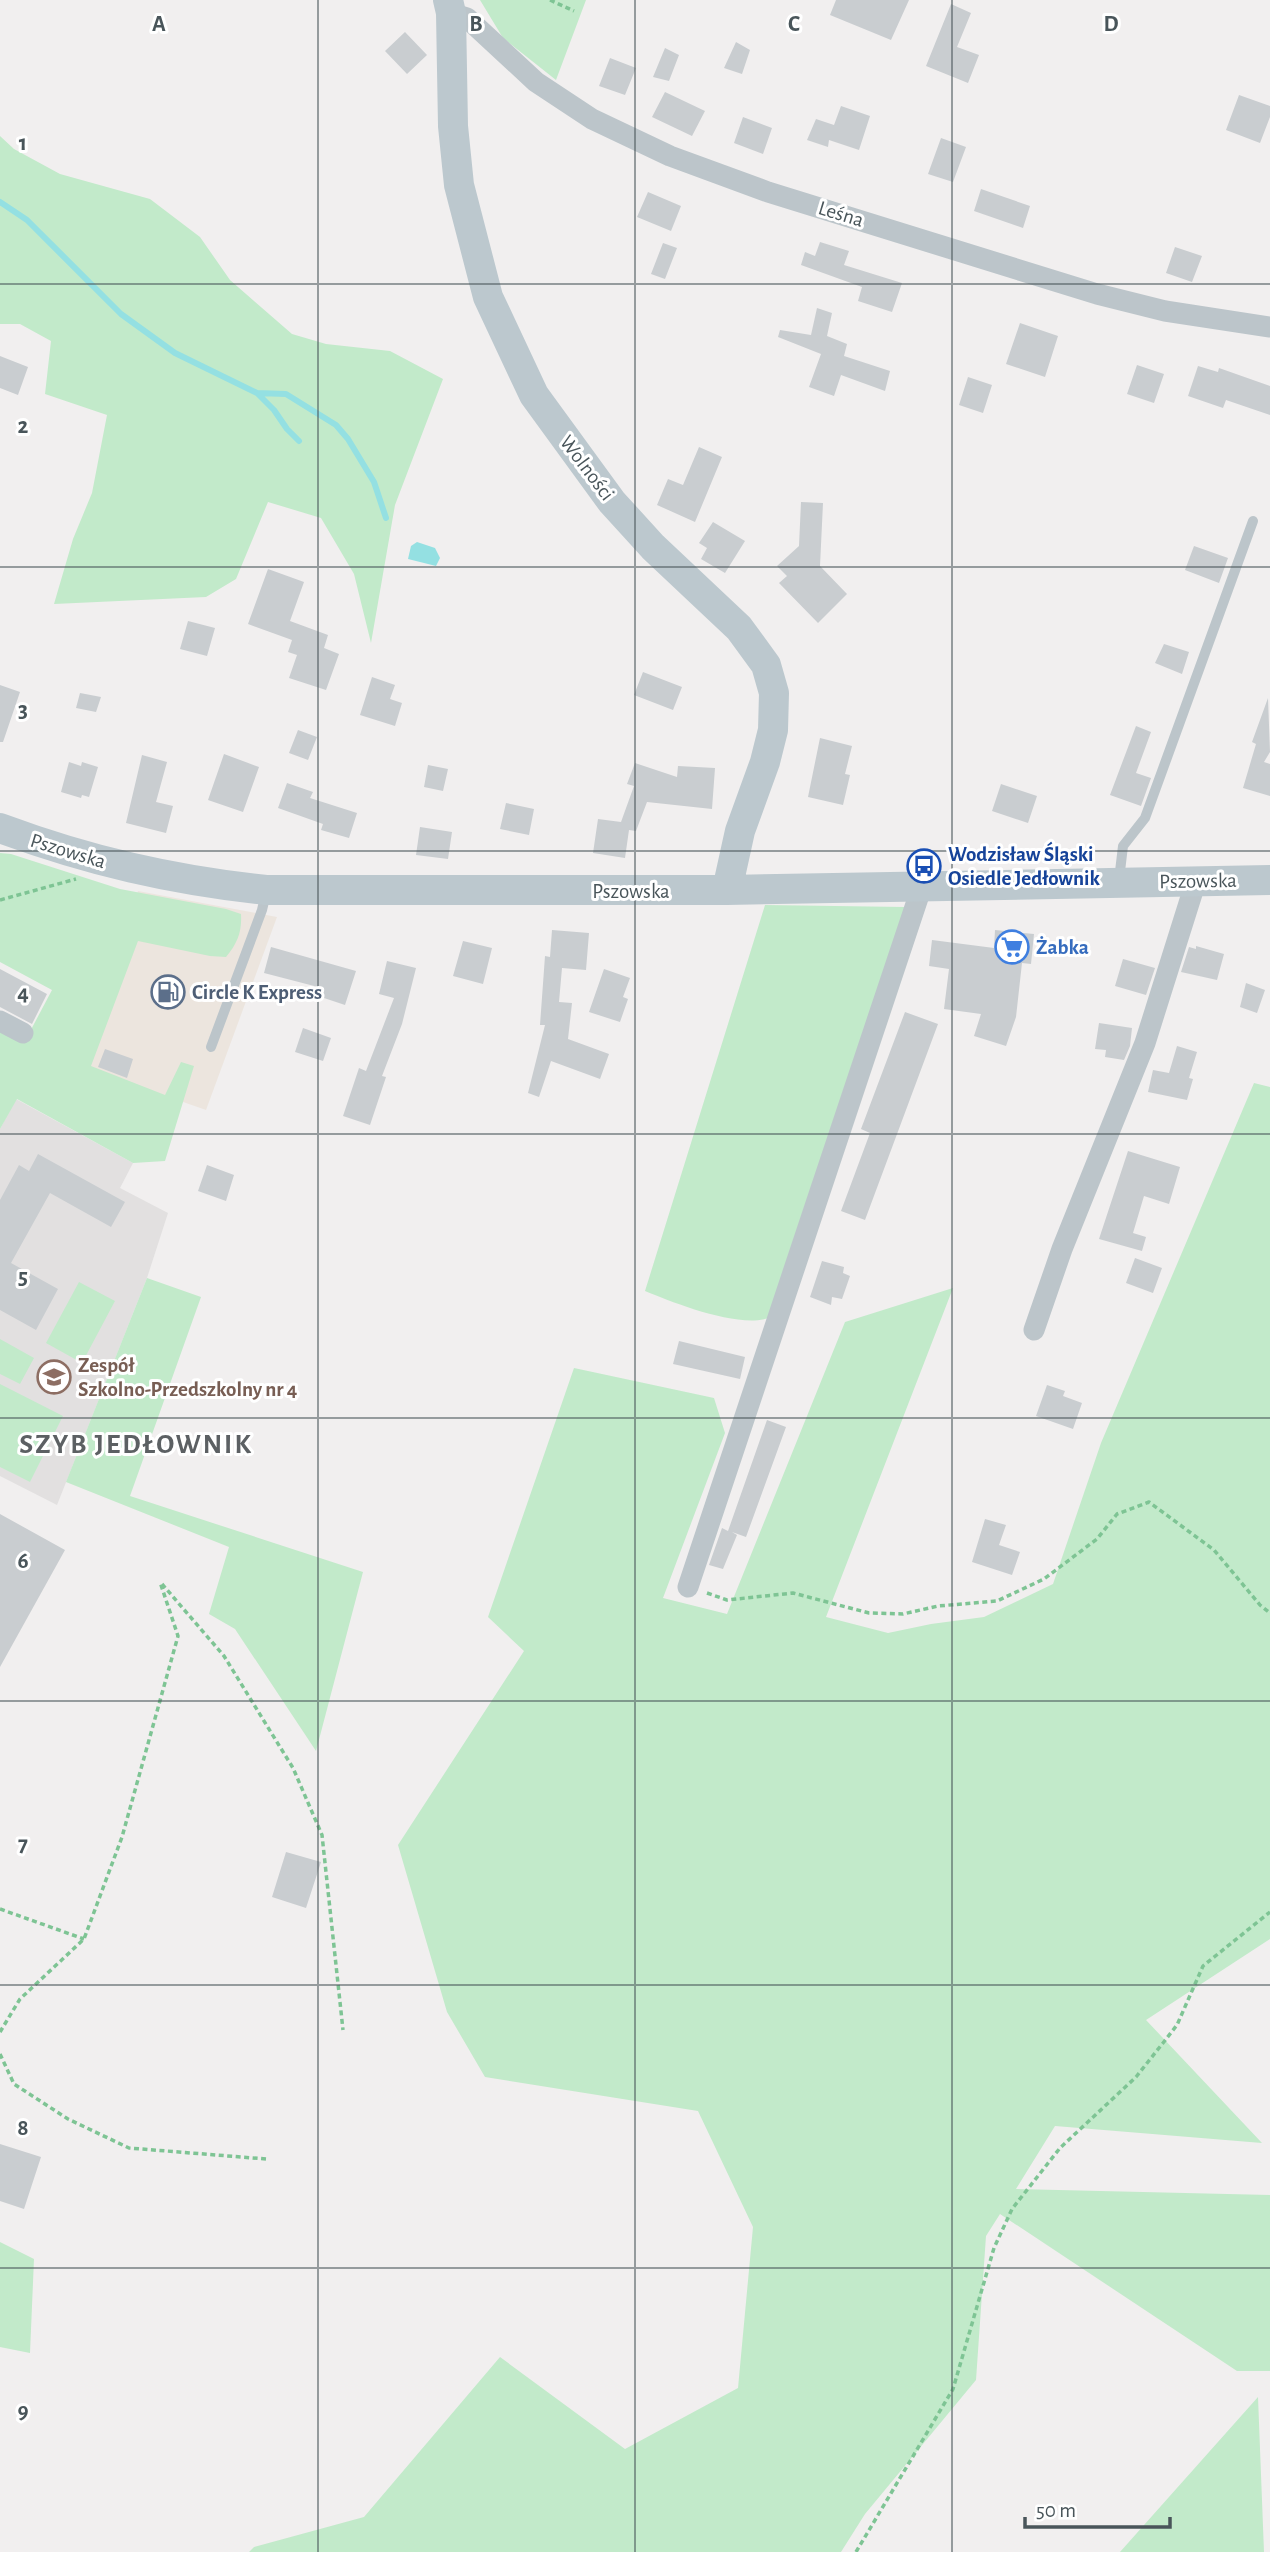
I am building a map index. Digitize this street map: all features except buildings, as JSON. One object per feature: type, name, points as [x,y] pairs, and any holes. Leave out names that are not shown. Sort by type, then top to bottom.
[{"type":"main road","name":"Wolności","points":[[449,6],[453,126],[460,185],[488,297],[534,396],[612,502],[653,547],[740,628],[766,664],[774,693],[773,730],[765,762],[740,831],[727,890]]},
{"type":"main road","name":"Pszowska","points":[[0,828],[109,864],[207,884],[266,890],[727,890],[1270,880]]},
{"type":"main road","points":[[0,844],[32,840]]},
{"type":"street","name":"Leśna","points":[[449,6],[467,18],[536,82],[592,119],[670,156],[768,192],[1097,294],[1165,311],[1270,327]]},
{"type":"street","points":[[1034,1330],[1062,1249],[1145,1043],[1196,881]]},
{"type":"street","points":[[688,1587],[922,886]]},
{"type":"street","points":[[0,1021],[23,1033]]},
{"type":"lane","points":[[1118,883],[1123,846],[1145,818],[1253,521]]},
{"type":"lane","points":[[211,1047],[262,910],[266,890]]},
{"type":"path","points":[[550,0],[574,11]]},
{"type":"path","points":[[0,900],[87,876]]},
{"type":"path","points":[[688,1587],[727,1600],[793,1593],[869,1613],[903,1614],[939,1606],[997,1601],[1044,1579],[1097,1539],[1117,1514],[1149,1502],[1214,1550],[1260,1605],[1270,1613]]},
{"type":"path","points":[[0,2032],[20,1999],[83,1939],[122,1837],[178,1636],[160,1582],[224,1656],[293,1768],[322,1835],[343,2030]]},
{"type":"path","points":[[0,1909],[83,1939]]},
{"type":"path","points":[[856,2552],[953,2389],[994,2248],[1012,2209],[1060,2148],[1136,2077],[1177,2025],[1203,1966],[1270,1912]]},
{"type":"path","points":[[0,2054],[14,2084],[68,2119],[129,2148],[266,2159]]},
{"type":"shaded area","points":[[138,891],[277,917],[206,1110],[86,1068]]},
{"type":"shaded area","name":"Zespół Szkolno-Przedszkolny nr 4","points":[[16,1099],[133,1163],[120,1188],[168,1213],[147,1278],[57,1505],[0,1476],[0,1129]]},
{"type":"green space","points":[[480,0],[586,0],[556,80],[503,38]]},
{"type":"green space","points":[[0,136],[14,149],[60,174],[150,199],[200,237],[230,280],[292,334],[326,344],[390,351],[443,379],[395,505],[371,643],[354,574],[321,518],[268,502],[236,579],[206,597],[54,604],[73,539],[92,493],[107,415],[45,394],[51,341],[20,324],[0,324]]},
{"type":"green space","points":[[0,853],[11,854],[120,889],[241,914],[238,937],[226,957],[138,941],[91,1066],[165,1095],[181,1062],[194,1066],[165,1161],[133,1163],[17,1099],[0,1129],[0,1028],[25,1041],[52,990],[0,962]]},
{"type":"green space","points":[[765,905],[905,907],[771,1317],[743,1320],[708,1313],[645,1291]]},
{"type":"green space","points":[[1254,1083],[1270,1087],[1270,1939],[1146,2020],[1262,2143],[1055,2126],[1016,2189],[1270,2195],[1270,2371],[1237,2371],[1000,2214],[986,2236],[976,2380],[865,2514],[841,2552],[249,2552],[254,2547],[364,2517],[500,2357],[625,2449],[738,2388],[753,2227],[698,2111],[485,2077],[447,2012],[398,1845],[524,1651],[488,1617],[574,1368],[714,1398],[725,1433],[663,1598],[727,1614],[845,1322],[953,1288],[826,1617],[888,1633],[984,1617],[1053,1584],[1101,1443]]},
{"type":"green space","points":[[147,1278],[201,1297],[130,1496],[363,1572],[316,1751],[235,1629],[209,1614],[229,1547],[66,1482]]},
{"type":"green space","points":[[79,1282],[115,1301],[82,1363],[46,1343]]},
{"type":"green space","points":[[0,1339],[34,1358],[20,1384],[0,1374]]},
{"type":"green space","points":[[0,1384],[63,1416],[30,1482],[0,1467]]},
{"type":"green space","points":[[0,2242],[34,2259],[30,2353],[0,2347]]},
{"type":"green space","points":[[1258,2397],[1264,2552],[1120,2552]]},
{"type":"water","points":[[417,542],[435,548],[440,558],[436,566],[408,559],[411,546]]},
{"type":"waterway","points":[[0,202],[27,220],[121,314],[175,353],[257,393],[299,441]]},
{"type":"waterway","points":[[257,393],[286,394],[336,425],[348,439],[374,482],[386,518]]},
{"type":"place","name":"Wodzisław Śląski Osiedle Jedłownik","points":[[924,866]]},
{"type":"place","name":"Żabka","points":[[1012,947]]},
{"type":"place","name":"Circle K Express","points":[[168,992]]},
{"type":"place","name":"Zespół Szkolno-Przedszkolny nr 4","points":[[54,1377]]},
{"type":"district","name":"SZYB JEDŁOWNIK","points":[[136,1445]]}]
